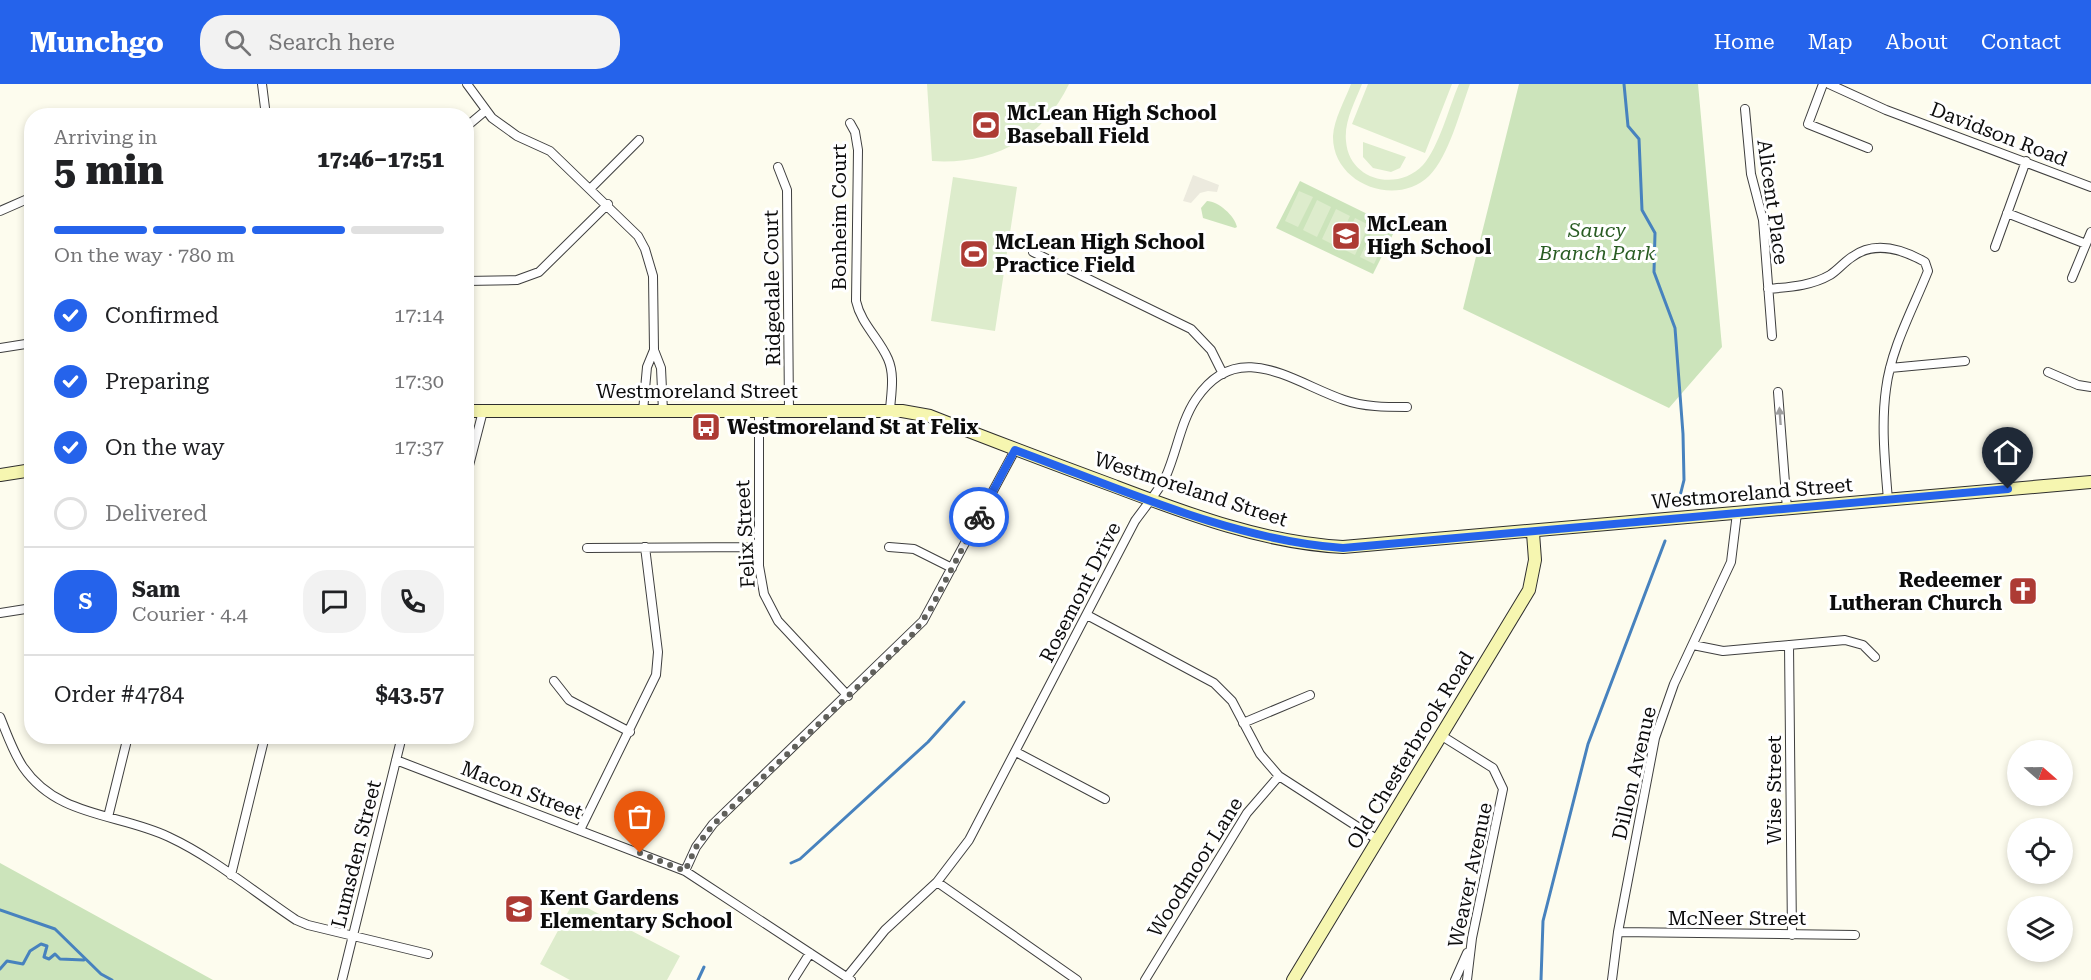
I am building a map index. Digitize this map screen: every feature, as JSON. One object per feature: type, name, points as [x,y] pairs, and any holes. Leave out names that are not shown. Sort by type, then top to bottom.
[{"type":"main road","name":"Westmoreland Street","points":[[474,411],[890,410],[930,417],[1150,500],[1270,538],[1324,546],[1362,548],[2091,482]]},
{"type":"main road","points":[[0,475],[24,471]]},
{"type":"main road","name":"Old Chesterbrook Road","points":[[1293,980],[1529,590],[1534,560],[1533,532]]},
{"type":"street","points":[[262,84],[265,108]]},
{"type":"street","points":[[467,84],[485,111],[517,136],[550,151],[608,204],[638,236],[650,262],[654,350],[661,368],[663,411]]},
{"type":"street","points":[[1823,84],[1808,124],[1868,148]]},
{"type":"street","name":"Davidson Road","points":[[1828,84],[1886,110],[2091,187]]},
{"type":"street","name":"Alicent Place","points":[[1745,109],[1751,174],[1763,220],[1772,336]]},
{"type":"street","points":[[474,120],[485,111]]},
{"type":"street","name":"Bonheim Court","points":[[850,123],[855,132],[858,150],[856,302],[861,317],[888,359],[892,379],[890,410]]},
{"type":"street","points":[[591,188],[639,140]]},
{"type":"street","points":[[1995,247],[2026,161]]},
{"type":"street","name":"Ridgedale Court","points":[[778,167],[787,190],[789,410]]},
{"type":"street","points":[[0,212],[24,201]]},
{"type":"street","points":[[474,281],[518,280],[539,272],[608,204]]},
{"type":"street","points":[[2007,213],[2086,244]]},
{"type":"street","points":[[2073,278],[2091,232]]},
{"type":"street","points":[[1768,289],[1818,281],[1832,274],[1853,256],[1875,247],[1904,252],[1925,262],[1928,271],[1890,368],[1883,428],[1888,500]]},
{"type":"street","points":[[1033,252],[1191,329],[1211,350],[1223,374]]},
{"type":"street","points":[[0,348],[24,344]]},
{"type":"street","points":[[643,411],[647,367],[654,350]]},
{"type":"street","points":[[1890,368],[1965,361]]},
{"type":"street","name":"Rosemont Drive","points":[[849,979],[885,930],[937,882],[974,831],[1135,521],[1166,477],[1196,398],[1223,374],[1242,368],[1262,367],[1288,375],[1343,400],[1381,407],[1407,407]]},
{"type":"street","points":[[2048,372],[2078,385],[2091,387],[2091,380]]},
{"type":"street","points":[[1778,392],[1787,509]]},
{"type":"street","points":[[474,446],[483,411]]},
{"type":"street","name":"Felix Street","points":[[759,411],[760,580],[769,607],[793,638],[848,696]]},
{"type":"street","points":[[685,871],[696,847],[713,825],[918,628],[1015,450]]},
{"type":"street","name":"Dillon Avenue","points":[[1612,980],[1618,932],[1655,738],[1674,684],[1731,562],[1737,513]]},
{"type":"street","points":[[580,830],[652,688],[658,661],[645,547]]},
{"type":"street","points":[[587,548],[759,547]]},
{"type":"street","points":[[889,547],[914,549],[952,568]]},
{"type":"street","points":[[0,613],[24,609]]},
{"type":"street","points":[[1088,615],[1214,683],[1232,701],[1260,754],[1279,776],[1291,786],[1378,840]]},
{"type":"street","points":[[1693,645],[1723,651],[1855,641],[1863,645],[1875,657]]},
{"type":"street","name":"Wise Street","points":[[1789,645],[1792,935]]},
{"type":"street","points":[[554,681],[569,700],[630,732]]},
{"type":"street","points":[[1244,723],[1310,694]]},
{"type":"street","points":[[0,717],[22,765],[43,789],[69,806],[168,836],[231,875],[296,920],[428,954]]},
{"type":"street","name":"Weaver Avenue","points":[[1442,735],[1493,768],[1503,789],[1472,938],[1467,980]]},
{"type":"street","points":[[108,817],[126,744]]},
{"type":"street","points":[[231,875],[263,744]]},
{"type":"street","name":"Lumsden Street","points":[[342,980],[400,744]]},
{"type":"street","points":[[1016,752],[1105,799]]},
{"type":"street","name":"Macon Street","points":[[396,760],[685,871],[849,979]]},
{"type":"street","name":"Woodmoor Lane","points":[[1145,980],[1247,813],[1279,776]]},
{"type":"street","points":[[937,882],[1077,980]]},
{"type":"street","name":"McNeer Street","points":[[1618,932],[1855,935]]},
{"type":"street","points":[[1455,980],[1472,938]]},
{"type":"street","points":[[793,980],[810,952]]},
{"type":"green space","name":"McLean High School Baseball Field","points":[[927,84],[1069,84],[1045,120],[1013,145],[975,158],[932,161]]},
{"type":"green space","points":[[1351,84],[1362,84],[1347,126],[1346,141],[1349,155],[1365,173],[1388,180],[1413,173],[1423,165],[1439,138],[1459,84],[1470,84],[1448,145],[1429,176],[1415,185],[1400,190],[1384,190],[1368,186],[1354,178],[1343,167],[1335,153],[1333,136],[1338,116]]},
{"type":"green space","points":[[1368,84],[1452,84],[1425,153],[1352,124]]},
{"type":"green space","name":"Saucy Branch Park","points":[[1519,84],[1698,84],[1722,347],[1669,408],[1463,309]]},
{"type":"green space","points":[[1363,142],[1406,157],[1400,168],[1391,172],[1373,168],[1363,157]]},
{"type":"green space","name":"McLean High School Practice Field","points":[[953,177],[1017,187],[995,331],[931,321]]},
{"type":"green space","points":[[1300,181],[1396,228],[1373,274],[1276,228]]},
{"type":"green space","points":[[1299,191],[1313,197],[1298,227],[1285,221]]},
{"type":"green space","points":[[1317,200],[1331,207],[1317,237],[1303,230]]},
{"type":"green space","points":[[1207,201],[1225,210],[1233,218],[1237,227],[1203,218],[1201,208]]},
{"type":"green space","points":[[1336,209],[1350,216],[1336,246],[1322,239]]},
{"type":"green space","points":[[1355,218],[1369,225],[1355,255],[1341,248]]},
{"type":"green space","points":[[1374,227],[1388,234],[1374,264],[1360,257]]},
{"type":"green space","points":[[0,863],[213,980],[0,980]]},
{"type":"green space","points":[[574,901],[680,956],[667,980],[570,980],[540,964]]},
{"type":"shaded area","points":[[1193,175],[1219,185],[1217,192],[1200,193],[1191,203],[1183,201]]},
{"type":"waterway","points":[[1624,84],[1628,126],[1639,139],[1642,210],[1655,233],[1654,272],[1675,328],[1683,434],[1684,480],[1680,496]]},
{"type":"waterway","points":[[1541,980],[1543,921],[1588,744],[1665,541]]},
{"type":"waterway","points":[[791,863],[800,859],[928,742],[964,702]]},
{"type":"waterway","points":[[0,910],[55,929],[101,974],[112,980]]},
{"type":"waterway","points":[[0,969],[7,961],[23,964],[30,951],[41,944],[47,946],[44,957],[49,959],[55,954],[60,959],[84,960]]},
{"type":"waterway","points":[[698,980],[704,967]]},
{"type":"way so far","points":[[640,853],[685,871],[696,847],[713,825],[913,634],[930,610],[979,517]]},
{"type":"place","name":"McLean High School Baseball Field","points":[[986,125]]},
{"type":"place","name":"McLean High School","points":[[1346,236]]},
{"type":"place","name":"McLean High School Practice Field","points":[[974,254]]},
{"type":"place","name":"Westmoreland St at Felix","points":[[706,427]]},
{"type":"place","name":"Redeemer Lutheran Church","points":[[2023,591]]},
{"type":"place","name":"Kent Gardens Elementary School","points":[[519,909]]},
{"type":"route","points":[[979,517],[1015,450],[1150,500],[1270,538],[1343,548],[2008,489]]}]
